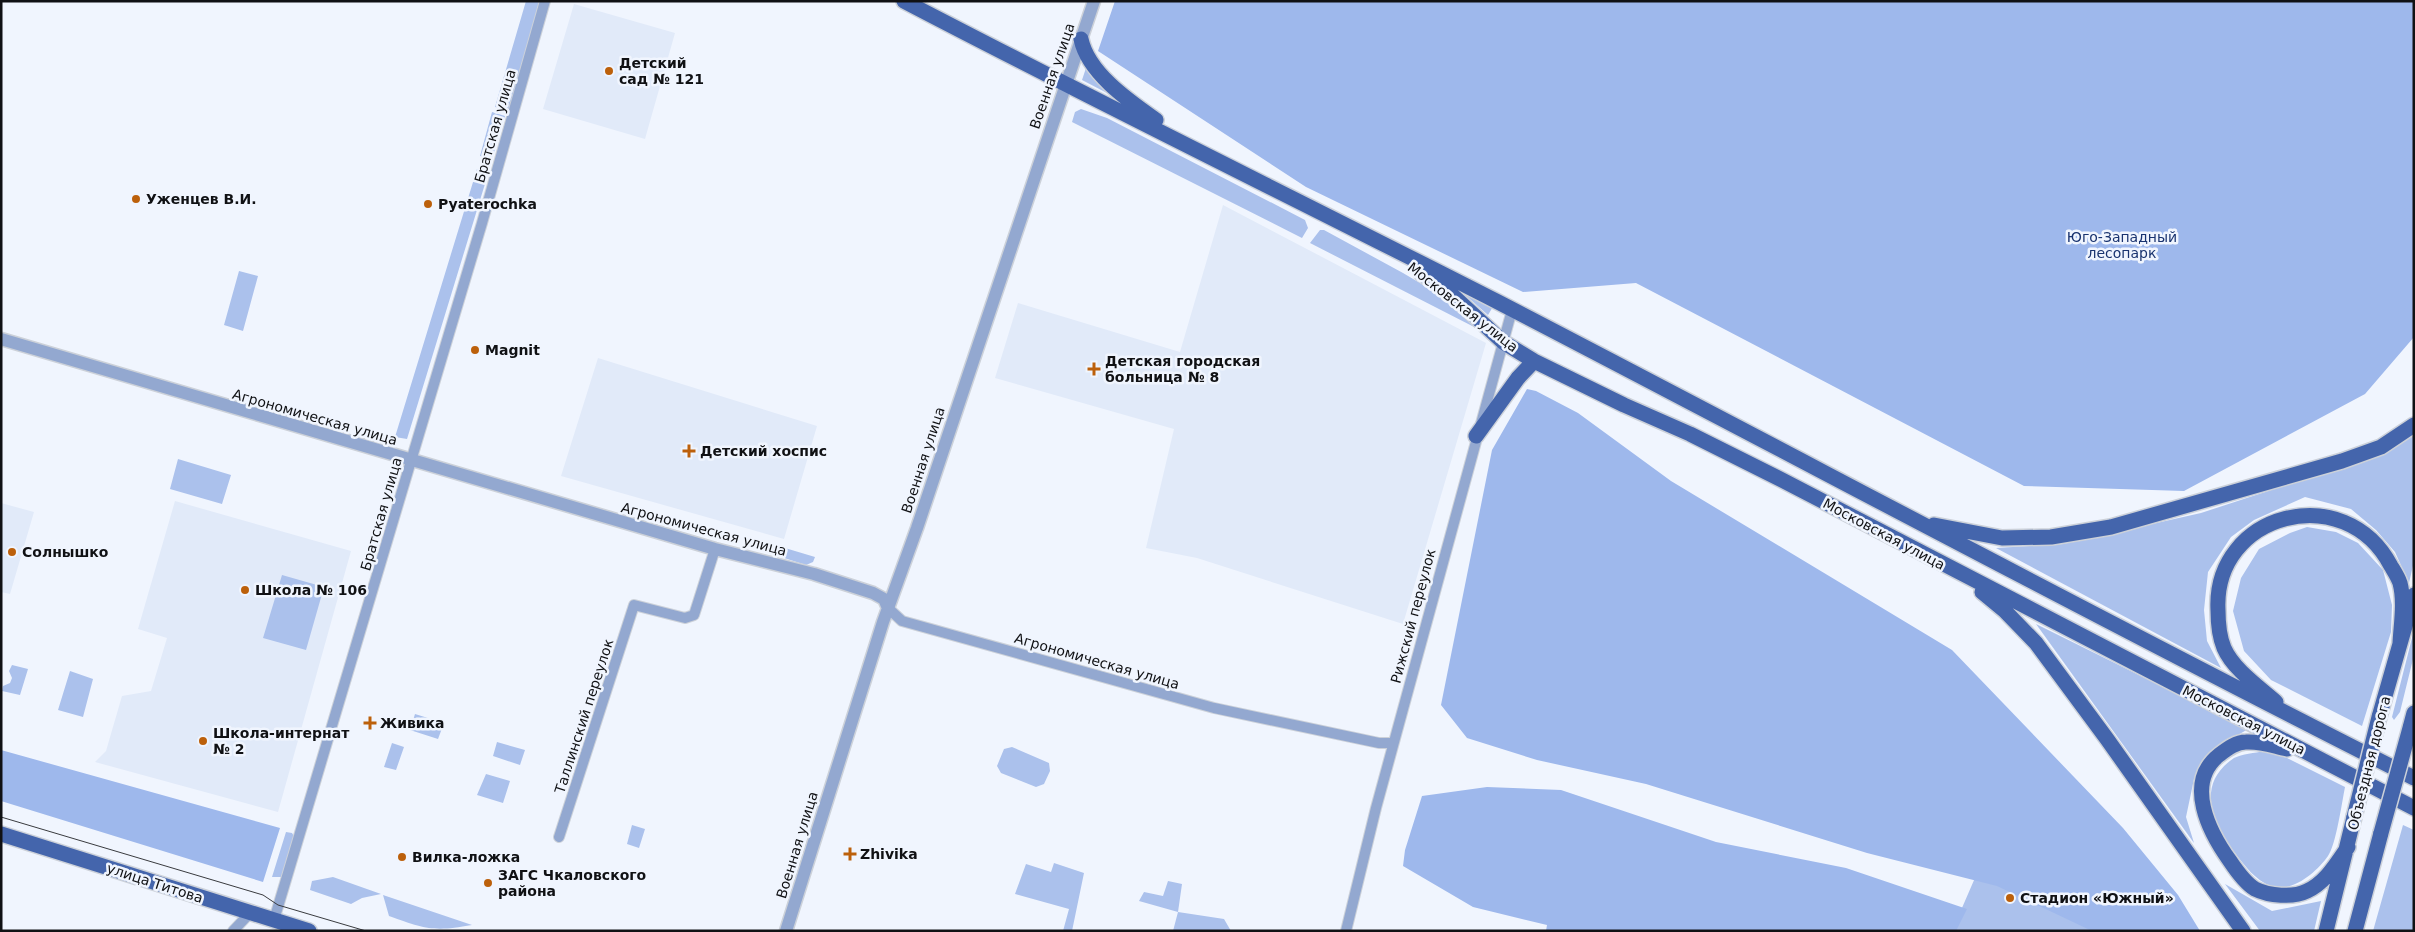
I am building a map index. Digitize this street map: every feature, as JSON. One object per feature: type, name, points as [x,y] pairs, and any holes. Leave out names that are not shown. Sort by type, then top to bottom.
[{"type":"main road","name":"Московская улица","points":[[904,1],[1512,310],[1921,522],[1973,552],[2414,778]]},
{"type":"main road","points":[[1081,39],[1087,58],[1122,97],[1171,129],[1179,141]]},
{"type":"main road","name":"Московская улица","points":[[1370,238],[1449,292],[1502,342],[1534,361],[1624,405],[1698,438],[2414,808]]},
{"type":"main road","points":[[1476,436],[1518,378],[1534,361]]},
{"type":"main road","points":[[1921,522],[2002,538],[2051,537],[2111,527],[2342,461],[2382,447],[2414,424]]},
{"type":"main road","points":[[2290,716],[2236,664],[2225,650],[2220,637],[2217,594],[2227,566],[2241,545],[2262,527],[2303,515],[2338,518],[2375,542],[2400,583],[2403,609],[2400,643]]},
{"type":"main road","points":[[1957,572],[2005,611],[2036,643],[2112,746],[2243,931]]},
{"type":"main road","name":"Объездная дорога","points":[[2326,931],[2379,718],[2414,596]]},
{"type":"main road","name":"Объездная дорога","points":[[2355,931],[2414,713]]},
{"type":"main road","points":[[2310,753],[2265,743],[2244,742],[2227,748],[2215,758],[2204,777],[2202,792],[2206,821],[2223,851],[2246,882],[2255,889],[2276,895],[2295,894],[2317,886],[2328,876],[2348,847]]},
{"type":"main road","name":"улица Титова","points":[[1,834],[310,931]]},
{"type":"main road","points":[[2366,931],[2372,865]]},
{"type":"street","name":"Братская улица","points":[[274,920],[546,1]]},
{"type":"street","name":"Военная улица","points":[[786,931],[888,608],[1094,1]]},
{"type":"street","name":"Рижский переулок","points":[[1346,931],[1393,743],[1512,310]]},
{"type":"street","name":"Агрономическая улица","points":[[1,339],[715,549],[814,574],[873,593],[884,599],[888,608],[902,621],[1214,708],[1370,741],[1393,743]]},
{"type":"street","name":"Таллинский переулок","points":[[559,836],[634,605],[684,618],[694,615],[715,549]]},
{"type":"street","points":[[234,931],[250,912]]},
{"type":"shaded area","points":[[526,1],[540,1],[509,110],[495,107]]},
{"type":"shaded area","name":"Детский сад № 121","points":[[574,4],[675,33],[645,139],[543,109]]},
{"type":"shaded area","points":[[1087,65],[1107,93],[1082,80]]},
{"type":"shaded area","points":[[1081,109],[1107,118],[1305,220],[1308,228],[1302,238],[1072,122],[1075,112]]},
{"type":"shaded area","points":[[492,112],[505,116],[492,159],[480,156]]},
{"type":"shaded area","points":[[477,169],[488,174],[407,439],[395,437]]},
{"type":"shaded area","points":[[1223,205],[1486,343],[1403,624],[1197,558],[1146,548],[1174,429],[995,378],[1018,303],[1180,352]]},
{"type":"shaded area","points":[[1320,230],[1324,230],[1447,299],[1480,330],[1310,243]]},
{"type":"shaded area","points":[[239,271],[258,276],[243,331],[224,325]]},
{"type":"shaded area","points":[[1447,279],[1494,305],[1488,315]]},
{"type":"shaded area","name":"Детский хоспис","points":[[598,358],[817,426],[784,539],[561,476]]},
{"type":"shaded area","points":[[2414,431],[2414,561],[2409,583],[2395,552],[2376,530],[2351,509],[2305,497],[2254,520],[2231,537],[2208,572],[2204,610],[2207,641],[2221,668],[1996,548],[2063,544],[2201,513],[2342,467]]},
{"type":"shaded area","points":[[178,459],[231,475],[222,504],[170,489]]},
{"type":"shaded area","name":"Школа № 106","points":[[175,501],[351,551],[278,812],[95,762],[106,751],[122,696],[151,691],[167,638],[138,629]]},
{"type":"shaded area","name":"Солнышко","points":[[1,503],[34,512],[10,594],[1,592]]},
{"type":"shaded area","points":[[2307,527],[2336,532],[2358,543],[2383,570],[2392,605],[2391,632],[2362,726],[2271,680],[2244,651],[2233,611],[2241,578],[2259,549],[2290,533]]},
{"type":"shaded area","points":[[775,545],[815,557],[813,562],[806,565],[778,556],[775,552]]},
{"type":"shaded area","points":[[282,575],[324,587],[306,650],[263,638]]},
{"type":"shaded area","points":[[2036,624],[2248,729],[2218,747],[2194,779],[2186,817],[2194,843]]},
{"type":"shaded area","points":[[2414,630],[2414,655],[2400,712],[2394,720],[2392,717]]},
{"type":"shaded area","points":[[12,665],[28,669],[20,695],[2,691],[3,686],[10,683],[12,678],[9,671]]},
{"type":"shaded area","points":[[70,671],[93,679],[83,717],[58,710]]},
{"type":"shaded area","points":[[415,714],[444,723],[438,739],[410,730]]},
{"type":"shaded area","points":[[497,742],[525,750],[520,765],[493,756]]},
{"type":"shaded area","points":[[392,743],[404,747],[396,770],[384,767]]},
{"type":"shaded area","points":[[1012,747],[1049,763],[1050,771],[1044,784],[1036,787],[1001,773],[997,766],[1004,749]]},
{"type":"shaded area","points":[[2264,751],[2287,758],[2345,787],[2336,833],[2328,856],[2310,875],[2287,887],[2271,886],[2255,876],[2247,868],[2220,830],[2211,804],[2214,780],[2222,768],[2234,758]]},
{"type":"shaded area","points":[[486,774],[510,781],[503,803],[477,795]]},
{"type":"shaded area","points":[[632,825],[645,829],[639,848],[627,844]]},
{"type":"shaded area","points":[[2403,825],[2414,830],[2414,931],[2373,931]]},
{"type":"shaded area","points":[[286,832],[292,833],[295,838],[282,877],[272,877]]},
{"type":"shaded area","points":[[1054,863],[1084,873],[1072,931],[1063,931],[1069,909],[1015,894],[1026,864],[1051,872]]},
{"type":"shaded area","name":"Стадион «Южный»","points":[[1981,864],[2127,931],[1952,931]]},
{"type":"shaded area","points":[[333,877],[381,894],[362,898],[351,904],[310,890],[312,881]]},
{"type":"shaded area","points":[[1168,881],[1182,884],[1178,912],[1139,901],[1144,892],[1163,896]]},
{"type":"shaded area","points":[[2225,884],[2272,911],[2321,901],[2314,931],[2260,931]]},
{"type":"shaded area","points":[[383,895],[472,925],[439,929],[421,926],[389,916]]},
{"type":"shaded area","points":[[1178,912],[1224,919],[1231,931],[1173,931]]},
{"type":"green space","name":"Юго-Западный лесопарк","points":[[1115,1],[2414,1],[2414,337],[2365,394],[2184,491],[2024,486],[1636,283],[1523,292],[1306,187],[1098,51]]},
{"type":"green space","points":[[1527,389],[1536,391],[1578,413],[1671,481],[1952,650],[2123,828],[2178,895],[2200,931],[2092,931],[1997,886],[1867,853],[1646,784],[1537,760],[1467,738],[1441,705],[1492,450]]},
{"type":"green space","points":[[1,750],[280,828],[263,882],[1,801]]},
{"type":"green space","points":[[1487,787],[1561,790],[1716,842],[1846,868],[1967,909],[1956,931],[1546,931],[1547,925],[1473,907],[1403,866],[1405,850],[1422,796]]},
{"type":"tram line","points":[[1,817],[263,895],[278,905],[366,931]]},
{"type":"place","name":"Детский сад № 121","points":[[609,71]]},
{"type":"place","name":"Уженцев В.И.","points":[[136,199]]},
{"type":"place","name":"Pyaterochka","points":[[428,204]]},
{"type":"place","name":"Magnit","points":[[475,350]]},
{"type":"place","name":"Детская городская больница № 8","points":[[1094,369]]},
{"type":"place","name":"Детский хоспис","points":[[689,451]]},
{"type":"place","name":"Солнышко","points":[[12,552]]},
{"type":"place","name":"Школа № 106","points":[[245,590]]},
{"type":"place","name":"Живика","points":[[370,723]]},
{"type":"place","name":"Школа-интернат № 2","points":[[203,741]]},
{"type":"place","name":"Zhivika","points":[[850,854]]},
{"type":"place","name":"Вилка-ложка","points":[[402,857]]},
{"type":"place","name":"ЗАГС Чкаловского района","points":[[488,883]]},
{"type":"place","name":"Стадион «Южный»","points":[[2010,898]]}]
